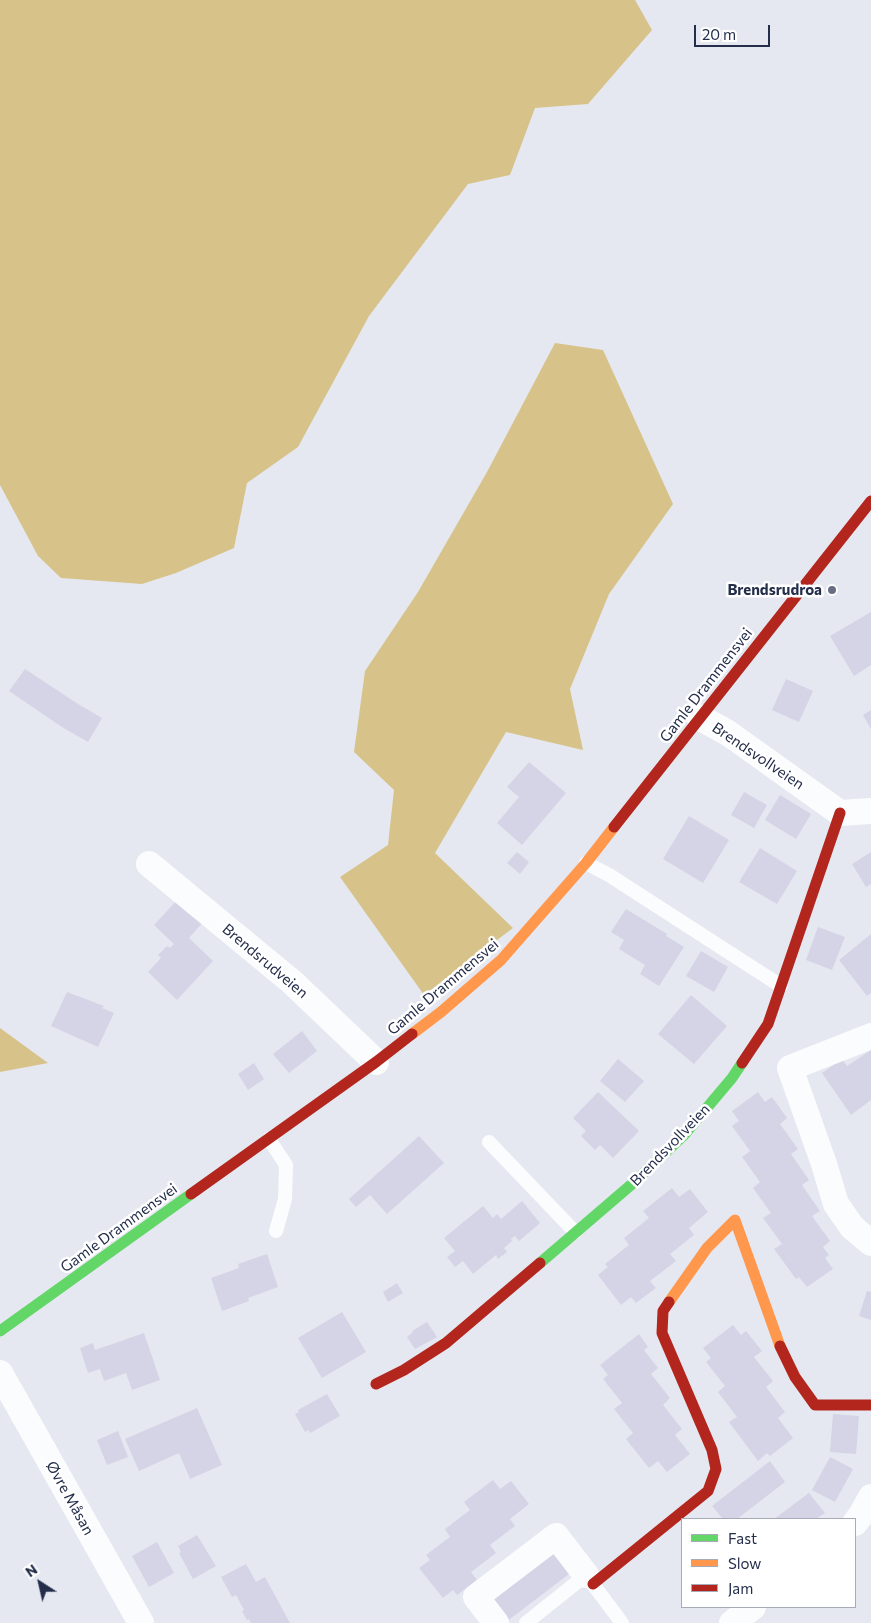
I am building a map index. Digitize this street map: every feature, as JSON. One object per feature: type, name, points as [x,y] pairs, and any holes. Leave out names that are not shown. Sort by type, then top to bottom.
[{"type":"street","name":"Gamle Drammensvei","points":[[0,1331],[376,1062],[441,1012],[501,960],[586,863],[699,717],[871,501]]},
{"type":"street","name":"Brendsvollveien","points":[[376,1384],[404,1370],[446,1343],[632,1184],[684,1135],[732,1078],[768,1024],[840,814],[728,732],[699,717]]},
{"type":"street","points":[[840,814],[871,811]]},
{"type":"street","name":"Brendsrudveien","points":[[149,864],[292,982],[376,1062]]},
{"type":"street","points":[[871,1036],[790,1068],[836,1204],[852,1227],[871,1244]]},
{"type":"street","points":[[496,1623],[476,1597],[556,1536],[589,1580],[708,1491],[716,1469],[712,1450],[662,1333],[663,1311],[707,1248],[735,1220],[782,1351],[795,1377],[815,1406],[871,1405]]},
{"type":"street","name":"Øvre Måsan","points":[[0,1373],[141,1623]]},
{"type":"street","points":[[856,1522],[871,1497]]},
{"type":"street","points":[[732,1623],[752,1608]]},
{"type":"lane","points":[[586,863],[609,875],[781,986]]},
{"type":"lane","points":[[268,1139],[286,1166],[285,1199],[276,1231]]},
{"type":"lane","points":[[489,1142],[575,1232]]},
{"type":"lane","points":[[526,1623],[589,1580],[622,1623]]},
{"type":"shaded area","points":[[0,0],[635,0],[652,30],[588,104],[535,108],[510,175],[468,184],[369,316],[298,447],[247,483],[234,548],[176,573],[142,584],[61,578],[38,556],[0,485]]},
{"type":"shaded area","points":[[555,343],[603,350],[673,504],[609,594],[570,689],[583,750],[506,732],[435,853],[513,928],[424,995],[340,877],[388,845],[394,790],[354,752],[365,671],[418,592],[487,472]]},
{"type":"shaded area","points":[[0,1028],[48,1063],[0,1072]]},
{"type":"building","points":[[871,612],[871,665],[854,676],[830,636]]},
{"type":"building","points":[[25,669],[102,718],[88,742],[9,691]]},
{"type":"building","points":[[786,679],[813,691],[799,722],[772,710]]},
{"type":"building","points":[[871,710],[871,729],[863,715]]},
{"type":"building","points":[[529,762],[566,793],[522,845],[497,823],[519,797],[507,787]]},
{"type":"building","points":[[744,792],[767,805],[754,828],[731,815]]},
{"type":"building","points":[[780,795],[811,814],[796,839],[765,820]]},
{"type":"building","points":[[689,816],[729,840],[703,883],[663,859]]},
{"type":"building","points":[[760,848],[797,871],[777,904],[739,882]]},
{"type":"building","points":[[517,852],[529,862],[520,874],[507,863]]},
{"type":"building","points":[[871,852],[871,884],[866,887],[852,864]]},
{"type":"building","points":[[179,898],[204,921],[189,938],[213,961],[177,1000],[148,972],[161,958],[158,955],[167,946],[170,948],[174,944],[154,925]]},
{"type":"building","points":[[626,909],[667,934],[666,936],[684,947],[659,986],[640,974],[645,965],[619,949],[624,940],[611,932]]},
{"type":"building","points":[[818,927],[845,937],[832,970],[806,960]]},
{"type":"building","points":[[871,934],[871,993],[867,996],[839,960]]},
{"type":"building","points":[[701,951],[728,967],[714,992],[686,976]]},
{"type":"building","points":[[67,992],[104,1006],[102,1008],[114,1013],[98,1047],[51,1026]]},
{"type":"building","points":[[691,995],[727,1026],[694,1064],[658,1034]]},
{"type":"building","points":[[302,1031],[317,1051],[289,1073],[273,1054]]},
{"type":"building","points":[[871,1050],[871,1100],[851,1115],[822,1073],[842,1059],[847,1066]]},
{"type":"building","points":[[618,1059],[644,1081],[625,1102],[600,1081]]},
{"type":"building","points":[[254,1063],[264,1079],[248,1090],[238,1074]]},
{"type":"building","points":[[598,1092],[639,1131],[613,1158],[600,1145],[595,1150],[581,1136],[586,1131],[573,1118]]},
{"type":"building","points":[[758,1092],[765,1102],[772,1097],[787,1118],[780,1124],[798,1149],[791,1154],[809,1180],[802,1185],[820,1211],[812,1216],[830,1241],[823,1247],[829,1255],[825,1258],[833,1269],[807,1287],[799,1277],[796,1279],[774,1249],[782,1244],[763,1218],[771,1213],[753,1188],[760,1182],[742,1157],[750,1151],[732,1126],[739,1121],[732,1111]]},
{"type":"building","points":[[419,1136],[444,1163],[387,1214],[370,1195],[356,1207],[349,1199]]},
{"type":"building","points":[[672,1188],[679,1197],[690,1189],[708,1212],[689,1228],[694,1235],[670,1254],[676,1261],[650,1281],[656,1288],[636,1303],[631,1297],[621,1305],[598,1275],[608,1267],[605,1264],[629,1245],[624,1238],[649,1218],[643,1211]]},
{"type":"building","points":[[522,1201],[540,1223],[519,1241],[515,1236],[511,1239],[512,1241],[504,1248],[507,1252],[498,1259],[496,1255],[473,1274],[463,1261],[455,1267],[447,1257],[455,1251],[444,1238],[483,1206],[493,1218],[497,1214],[501,1219]]},
{"type":"building","points":[[267,1254],[278,1287],[248,1298],[249,1301],[222,1311],[211,1278],[239,1268],[238,1264]]},
{"type":"building","points":[[397,1283],[403,1293],[388,1302],[383,1292]]},
{"type":"building","points":[[867,1291],[871,1292],[871,1320],[859,1316]]},
{"type":"building","points":[[342,1312],[366,1352],[322,1378],[298,1338]]},
{"type":"building","points":[[427,1322],[437,1337],[415,1349],[407,1337],[412,1331]]},
{"type":"building","points":[[733,1325],[741,1335],[746,1331],[762,1351],[754,1357],[773,1381],[766,1387],[785,1412],[778,1418],[793,1438],[770,1456],[767,1453],[758,1461],[729,1422],[737,1417],[718,1392],[725,1386],[706,1362],[711,1358],[703,1348]]},
{"type":"building","points":[[144,1333],[160,1380],[132,1390],[126,1373],[104,1381],[100,1369],[88,1373],[80,1348],[93,1343],[95,1350]]},
{"type":"building","points":[[639,1334],[648,1347],[644,1350],[658,1368],[651,1374],[670,1398],[663,1405],[682,1429],[675,1435],[690,1454],[667,1472],[658,1461],[649,1468],[626,1439],[633,1433],[614,1409],[622,1403],[603,1379],[608,1375],[600,1365]]},
{"type":"building","points":[[327,1394],[340,1416],[310,1433],[309,1430],[305,1432],[295,1414],[299,1412],[298,1410]]},
{"type":"building","points":[[197,1408],[222,1465],[190,1479],[179,1453],[139,1471],[125,1439]]},
{"type":"building","points":[[833,1414],[859,1416],[856,1454],[830,1452]]},
{"type":"building","points":[[118,1431],[128,1457],[107,1465],[97,1440]]},
{"type":"building","points":[[830,1457],[853,1469],[835,1502],[812,1490]]},
{"type":"building","points":[[770,1461],[785,1482],[738,1518],[722,1518],[712,1506]]},
{"type":"building","points":[[493,1480],[500,1489],[511,1481],[529,1504],[510,1519],[515,1526],[490,1545],[496,1553],[471,1572],[477,1580],[457,1595],[453,1590],[443,1598],[419,1568],[430,1560],[426,1555],[450,1537],[445,1529],[470,1510],[464,1502]]},
{"type":"building","points":[[809,1493],[825,1513],[818,1518],[775,1518]]},
{"type":"building","points":[[197,1535],[216,1566],[193,1579],[179,1553],[181,1552],[178,1546]]},
{"type":"building","points":[[157,1542],[174,1573],[149,1587],[132,1556]]},
{"type":"building","points":[[557,1550],[573,1571],[506,1622],[490,1602]]},
{"type":"building","points":[[246,1564],[256,1582],[265,1577],[290,1623],[251,1623],[249,1619],[247,1620],[236,1595],[232,1597],[221,1577]]},
{"type":"traffic: fast","points":[[540,1263],[632,1184],[684,1135],[732,1078],[742,1063]]},
{"type":"traffic: fast","points":[[0,1331],[191,1194]]},
{"type":"traffic: slow","points":[[412,1034],[441,1012],[501,960],[586,863],[614,827]]},
{"type":"traffic: slow","points":[[669,1302],[707,1248],[735,1220],[780,1346]]},
{"type":"traffic: jam","points":[[614,827],[871,501]]},
{"type":"traffic: jam","points":[[742,1063],[768,1024],[840,813]]},
{"type":"traffic: jam","points":[[191,1194],[376,1062],[412,1034]]},
{"type":"traffic: jam","points":[[376,1384],[404,1370],[446,1343],[540,1263]]},
{"type":"traffic: jam","points":[[593,1584],[708,1491],[716,1469],[712,1450],[662,1333],[663,1311],[669,1302]]},
{"type":"traffic: jam","points":[[780,1346],[795,1377],[815,1405],[871,1405]]},
{"type":"place","name":"Brendsrudroa","points":[[832,590]]}]
